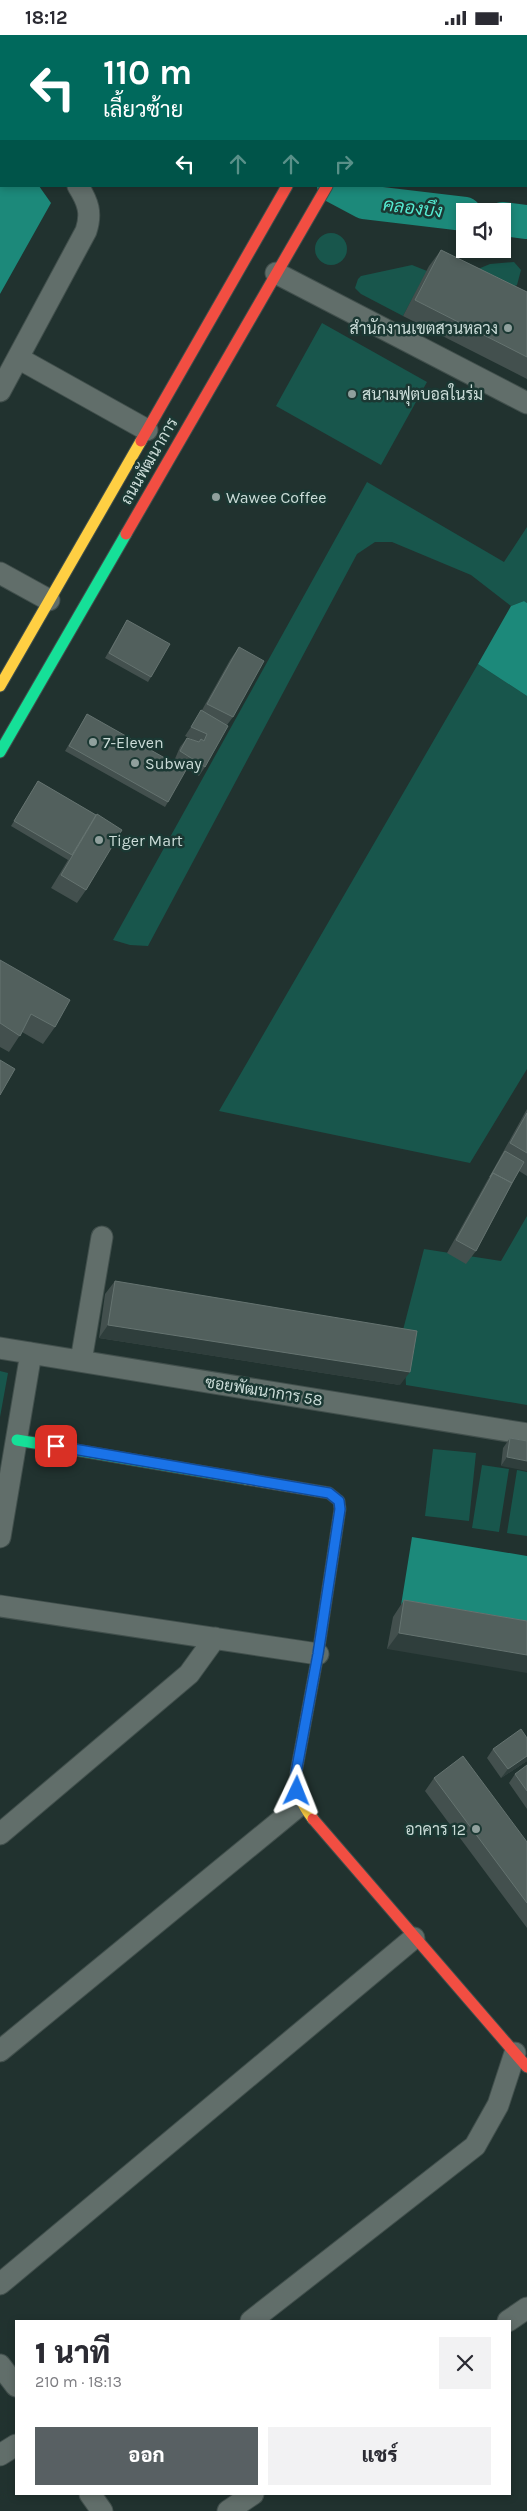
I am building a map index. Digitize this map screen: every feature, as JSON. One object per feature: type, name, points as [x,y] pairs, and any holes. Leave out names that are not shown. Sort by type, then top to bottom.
[{"type":"main road","name":"ถนนพัฒนาการ","points":[[0,686],[50,599],[107,517],[147,430],[286,187]]},
{"type":"main road","name":"ถนนพัฒนาการ","points":[[0,752],[326,187]]},
{"type":"main road","points":[[107,517],[128,530]]},
{"type":"main road","points":[[17,1440],[329,1493],[336,1497],[339,1501],[340,1509],[318,1654],[296,1773],[297,1791],[301,1804],[414,1938],[521,2060]]},
{"type":"street","points":[[0,391],[86,231],[90,218],[88,201],[79,187]]},
{"type":"street","points":[[276,273],[527,403]]},
{"type":"street","points":[[18,358],[147,430]]},
{"type":"street","points":[[0,573],[50,599]]},
{"type":"street","points":[[81,1361],[102,1237]]},
{"type":"street","name":"ซอยพัฒนาการ 58","points":[[0,1348],[527,1434]]},
{"type":"street","points":[[0,1537],[31,1353]]},
{"type":"street","points":[[0,1606],[318,1654]]},
{"type":"street","points":[[0,1835],[189,1674],[215,1638]]},
{"type":"street","points":[[0,2051],[301,1804]]},
{"type":"street","points":[[0,2284],[414,1938]]},
{"type":"street","points":[[252,2320],[475,2146],[521,2060]]},
{"type":"street","points":[[509,2320],[527,2308]]},
{"type":"street","points":[[0,2365],[15,2386]]},
{"type":"street","points":[[0,2455],[15,2446]]},
{"type":"street","points":[[91,2495],[102,2511]]},
{"type":"street","points":[[228,2511],[252,2495]]},
{"type":"shaded area","points":[[0,187],[40,187],[51,203],[0,294]]},
{"type":"shaded area","points":[[331,233],[337,234],[342,238],[346,243],[346,255],[342,260],[337,264],[331,265],[325,264],[320,260],[316,255],[315,249],[316,243],[320,238],[325,234]]},
{"type":"shaded area","points":[[514,262],[521,270],[517,285],[492,297],[466,274],[490,264]]},
{"type":"shaded area","points":[[412,265],[427,271],[403,316],[361,294],[355,288],[361,276]]},
{"type":"shaded area","name":"สนามฟุตบอลในร่ม","points":[[322,323],[427,382],[381,465],[276,406]]},
{"type":"shaded area","points":[[367,482],[504,562],[527,527],[527,603],[524,601],[511,606],[471,575],[392,542],[375,542],[357,554],[148,946],[130,945],[113,940]]},
{"type":"shaded area","points":[[524,601],[527,603],[527,696],[478,664],[511,606]]},
{"type":"shaded area","points":[[478,664],[527,696],[527,1069],[470,1163],[219,1111]]},
{"type":"shaded area","points":[[527,1216],[527,1405],[406,1385],[403,1330],[424,1249],[501,1261]]},
{"type":"shaded area","points":[[0,1371],[8,1373],[0,1417]]},
{"type":"shaded area","points":[[433,1449],[476,1453],[469,1521],[425,1516]]},
{"type":"shaded area","points":[[482,1465],[509,1469],[499,1532],[472,1528]]},
{"type":"shaded area","points":[[517,1470],[527,1472],[527,1536],[507,1533]]},
{"type":"shaded area","points":[[412,1537],[527,1556],[527,1639],[399,1618]]},
{"type":"building","points":[[441,250],[527,292],[527,357],[415,300]]},
{"type":"building","points":[[127,620],[170,644],[151,677],[109,653]]},
{"type":"building","points":[[239,647],[264,661],[233,717],[207,704]]},
{"type":"building","points":[[201,710],[228,726],[205,767],[180,751],[187,738],[199,742],[201,739],[204,741],[207,734],[191,727]]},
{"type":"building","points":[[87,714],[186,770],[168,802],[69,746]]},
{"type":"building","points":[[38,781],[96,815],[72,855],[14,821]]},
{"type":"building","points":[[97,814],[122,830],[86,890],[61,875]]},
{"type":"building","points":[[0,960],[70,1000],[55,1027],[31,1014],[20,1036],[0,1023]]},
{"type":"building","points":[[0,1060],[15,1069],[0,1095]]},
{"type":"building","points":[[527,1113],[527,1153],[510,1143]]},
{"type":"building","points":[[505,1151],[524,1162],[512,1183],[493,1173],[490,1177]]},
{"type":"building","points":[[493,1173],[512,1183],[476,1251],[456,1240]]},
{"type":"building","points":[[115,1281],[417,1331],[410,1372],[108,1325]]},
{"type":"building","points":[[510,1438],[527,1441],[527,1461],[507,1457]]},
{"type":"building","points":[[404,1600],[527,1621],[527,1655],[399,1633]]},
{"type":"building","points":[[521,1729],[527,1738],[527,1756],[508,1769],[493,1749]]},
{"type":"building","points":[[463,1756],[527,1842],[527,1903],[434,1778]]},
{"type":"building","points":[[527,1765],[527,1791],[515,1774]]},
{"type":"waterway","name":"คลองบึง","points":[[336,187],[364,202],[456,213]]},
{"type":"waterway","name":"คลองบึง","points":[[511,220],[527,222]]},
{"type":"traffic: fast","points":[[0,752],[126,534]]},
{"type":"traffic: fast","points":[[17,1440],[246,1479]]},
{"type":"traffic: slow","points":[[0,686],[141,441]]},
{"type":"traffic: slow","points":[[246,1479],[329,1493],[339,1501],[340,1509],[318,1654],[296,1773],[300,1798],[313,1819]]},
{"type":"traffic: jam","points":[[141,441],[286,187]]},
{"type":"traffic: jam","points":[[126,534],[326,187]]},
{"type":"traffic: jam","points":[[313,1819],[527,2067]]},
{"type":"place","name":"สำนักงานเขตสวนหลวง","points":[[508,328]]},
{"type":"place","name":"สนามฟุตบอลในร่ม","points":[[352,394]]},
{"type":"place","name":"Wawee Coffee","points":[[216,497]]},
{"type":"place","name":"7-Eleven","points":[[93,742]]},
{"type":"place","name":"Subway","points":[[135,763]]},
{"type":"place","name":"Tiger Mart","points":[[99,840]]},
{"type":"place","name":"อาคาร 12","points":[[476,1829]]},
{"type":"route","points":[[56,1446],[329,1493],[339,1501],[340,1509],[318,1654],[296,1773],[297,1791]]}]
